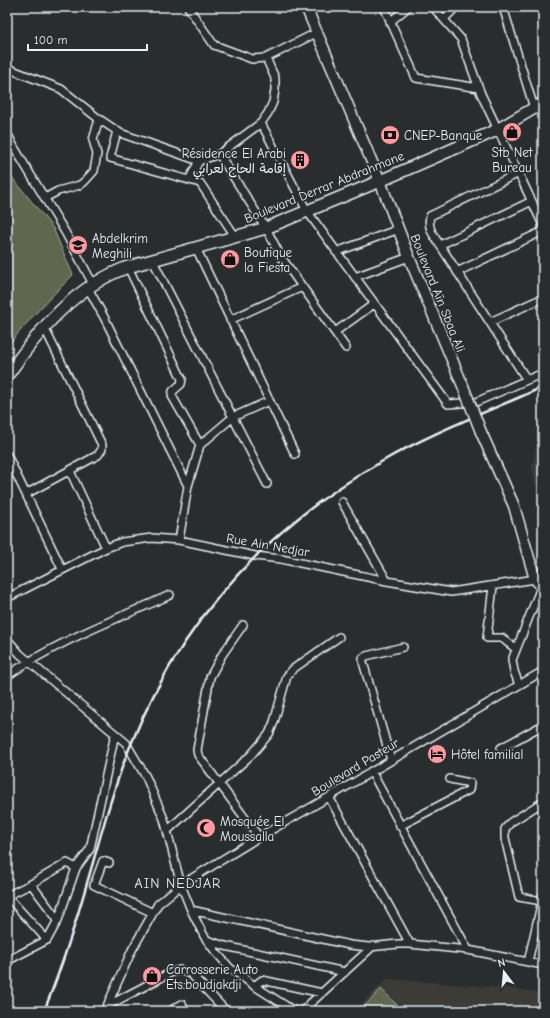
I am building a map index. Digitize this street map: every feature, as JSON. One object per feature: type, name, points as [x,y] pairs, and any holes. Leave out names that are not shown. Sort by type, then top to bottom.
[{"type":"main road","name":"Boulevard Aïn Sbaa Ali","points":[[306,7],[380,181],[409,257],[481,432],[514,506],[540,585]]},
{"type":"main road","name":"Boulevard Derrar Abdrahmane","points":[[9,370],[44,327],[66,305],[91,286],[112,273],[128,267],[266,228],[498,130],[539,105]]},
{"type":"street","points":[[188,7],[214,45],[252,59],[266,58],[316,33]]},
{"type":"street","points":[[384,7],[416,78],[478,88]]},
{"type":"street","points":[[390,22],[408,7]]},
{"type":"street","points":[[433,7],[461,39],[478,88],[543,225]]},
{"type":"street","points":[[444,19],[456,7]]},
{"type":"street","points":[[503,7],[539,105]]},
{"type":"street","points":[[7,68],[62,89],[99,119],[117,131],[198,161],[219,154],[261,123],[270,107],[275,90],[275,78],[266,58]]},
{"type":"street","points":[[45,198],[58,191],[80,185],[94,170],[97,154],[93,140],[99,119]]},
{"type":"street","points":[[261,123],[307,211],[448,404],[476,402],[543,373]]},
{"type":"street","points":[[117,131],[110,158],[200,183],[235,236]]},
{"type":"street","points":[[7,133],[9,141],[66,232],[105,319],[188,486]]},
{"type":"street","points":[[219,154],[266,228],[281,257],[346,348]]},
{"type":"street","points":[[189,180],[198,161]]},
{"type":"street","points":[[519,173],[430,216],[429,222],[431,231],[527,380]]},
{"type":"street","points":[[440,245],[532,201]]},
{"type":"street","points":[[336,252],[399,230]]},
{"type":"street","points":[[457,272],[543,231]]},
{"type":"street","points":[[196,248],[295,454]]},
{"type":"street","points":[[355,277],[409,257]]},
{"type":"street","points":[[153,261],[268,484]]},
{"type":"street","points":[[128,267],[182,379],[180,384],[173,391],[172,396],[200,445]]},
{"type":"street","points":[[230,320],[302,287]]},
{"type":"street","points":[[490,322],[543,298]]},
{"type":"street","points":[[335,332],[374,304]]},
{"type":"street","points":[[26,494],[98,455],[102,447],[44,327]]},
{"type":"street","points":[[179,540],[188,486],[200,445],[233,417],[269,401]]},
{"type":"street","points":[[7,455],[62,569]]},
{"type":"street","points":[[70,471],[106,548]]},
{"type":"street","points":[[342,502],[387,581]]},
{"type":"street","name":"Rue Ain Nedjar","points":[[7,598],[106,548],[122,542],[152,538],[179,540],[255,556],[281,559],[387,581],[451,592],[493,586],[540,585]]},
{"type":"street","points":[[519,685],[512,660],[540,585]]},
{"type":"street","points":[[493,586],[487,638],[502,638],[516,649]]},
{"type":"street","points":[[7,676],[28,661],[70,640],[170,595]]},
{"type":"street","points":[[243,625],[222,655],[210,677],[197,750],[198,755],[258,837]]},
{"type":"street","points":[[167,831],[251,755],[269,734],[274,722],[287,676],[293,669],[339,637]]},
{"type":"street","points":[[7,639],[10,648],[28,661],[126,743],[146,777],[164,819],[181,885],[191,910],[207,940],[230,968],[254,986],[294,1011]]},
{"type":"street","points":[[391,760],[363,662],[364,658],[368,655],[403,647]]},
{"type":"street","name":"Boulevard Pasteur","points":[[106,1009],[132,950],[153,912],[158,904],[181,885],[258,837],[543,671]]},
{"type":"street","points":[[501,748],[543,725]]},
{"type":"street","points":[[7,961],[47,940],[58,920],[76,868],[90,849],[115,734]]},
{"type":"street","points":[[371,771],[468,950]]},
{"type":"street","points":[[400,826],[469,790],[470,783],[450,779]]},
{"type":"street","points":[[329,797],[410,944]]},
{"type":"street","points":[[528,962],[542,898],[520,897],[505,838],[505,829],[511,822],[543,802]]},
{"type":"street","points":[[109,863],[103,861],[94,885],[153,912]]},
{"type":"street","points":[[47,940],[7,896],[67,863],[76,868]]},
{"type":"street","points":[[31,884],[58,920]]},
{"type":"street","points":[[191,910],[350,945],[373,946],[410,944],[468,950],[543,965]]},
{"type":"street","points":[[207,940],[225,946],[345,972]]},
{"type":"street","points":[[302,1011],[373,946]]},
{"type":"street","points":[[106,1009],[170,973],[180,970],[191,974],[226,1011]]},
{"type":"street","points":[[254,986],[262,980],[322,993]]},
{"type":"street","points":[[174,1011],[173,1009],[182,1004],[185,1011]]},
{"type":"shaded area","points":[[543,414],[543,484],[535,485],[532,466]]},
{"type":"shaded area","points":[[542,977],[543,1011],[354,1011],[387,979],[516,989],[539,993]]},
{"type":"green space","points":[[7,171],[53,228],[73,275],[47,301],[7,347]]},
{"type":"green space","points":[[381,989],[400,1008],[397,1011],[360,1011]]},
{"type":"railway","points":[[44,1011],[70,939],[111,800],[129,749],[149,703],[173,661],[200,621],[230,583],[263,549],[300,517],[339,488],[381,462],[421,441],[543,387]]},
{"type":"place","name":"Stb Net Bureau","points":[[512,132]]},
{"type":"place","name":"CNEP-Banque","points":[[390,135]]},
{"type":"place","name":"Résidence El Arabi إقامة الحاج لعرابي","points":[[300,160]]},
{"type":"place","name":"Abdelkrim Meghili","points":[[78,245]]},
{"type":"place","name":"Boutique la Fiesta","points":[[230,259]]},
{"type":"place","name":"Hôtel familial","points":[[437,754]]},
{"type":"place","name":"Mosquée El Moussalla","points":[[206,828]]},
{"type":"place","name":"Carrosserie Auto Ets:boudjakdji","points":[[152,976]]},
{"type":"district","name":"AIN NEDJAR","points":[[178,883]]}]
